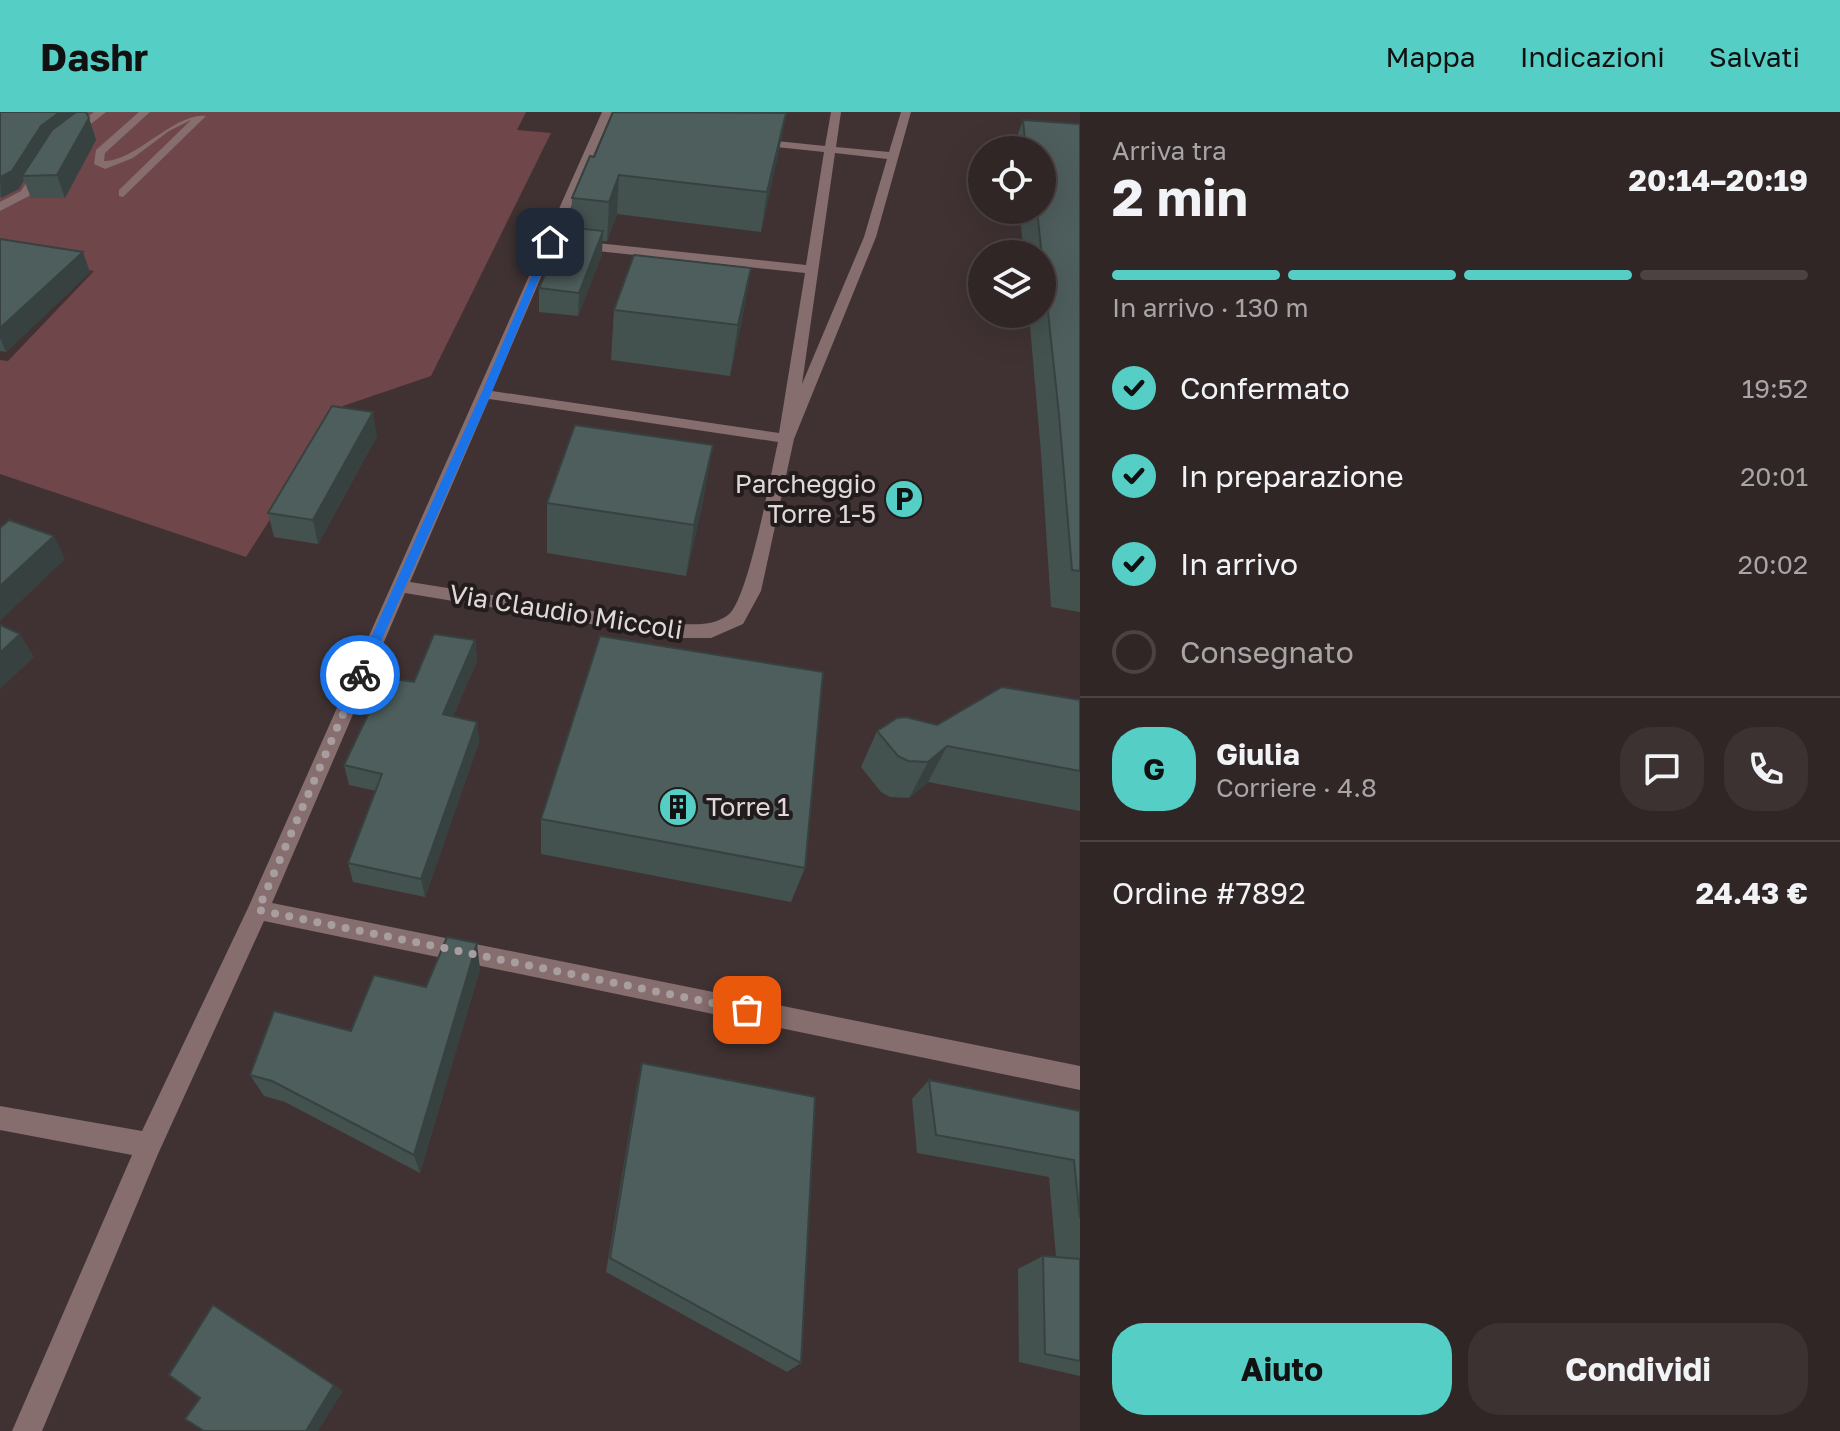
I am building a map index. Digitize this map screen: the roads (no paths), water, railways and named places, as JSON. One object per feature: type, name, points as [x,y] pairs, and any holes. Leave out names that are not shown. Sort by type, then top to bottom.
[{"type":"street","points":[[0,207],[25,193],[51,152],[101,112]]},
{"type":"street","points":[[123,193],[201,116],[196,113],[179,114],[121,161],[105,166],[98,162],[100,152],[145,112]]},
{"type":"street","name":"Via Claudio Miccoli","points":[[398,586],[674,631],[711,631],[737,619],[752,591],[786,439],[836,112]]},
{"type":"street","name":"Via Claudio Miccoli","points":[[786,439],[870,237],[906,112]]},
{"type":"street","points":[[27,1431],[149,1145],[258,910],[550,242],[608,123]]},
{"type":"street","points":[[738,141],[894,156]]},
{"type":"street","points":[[550,242],[812,270]]},
{"type":"street","points":[[486,394],[786,439]]},
{"type":"street","points":[[258,910],[1080,1078]]},
{"type":"street","points":[[0,1118],[149,1145]]},
{"type":"place","name":"Parcheggio Torre 1-5","points":[[904,499]]},
{"type":"place","name":"Torre 1","points":[[678,807]]}]
